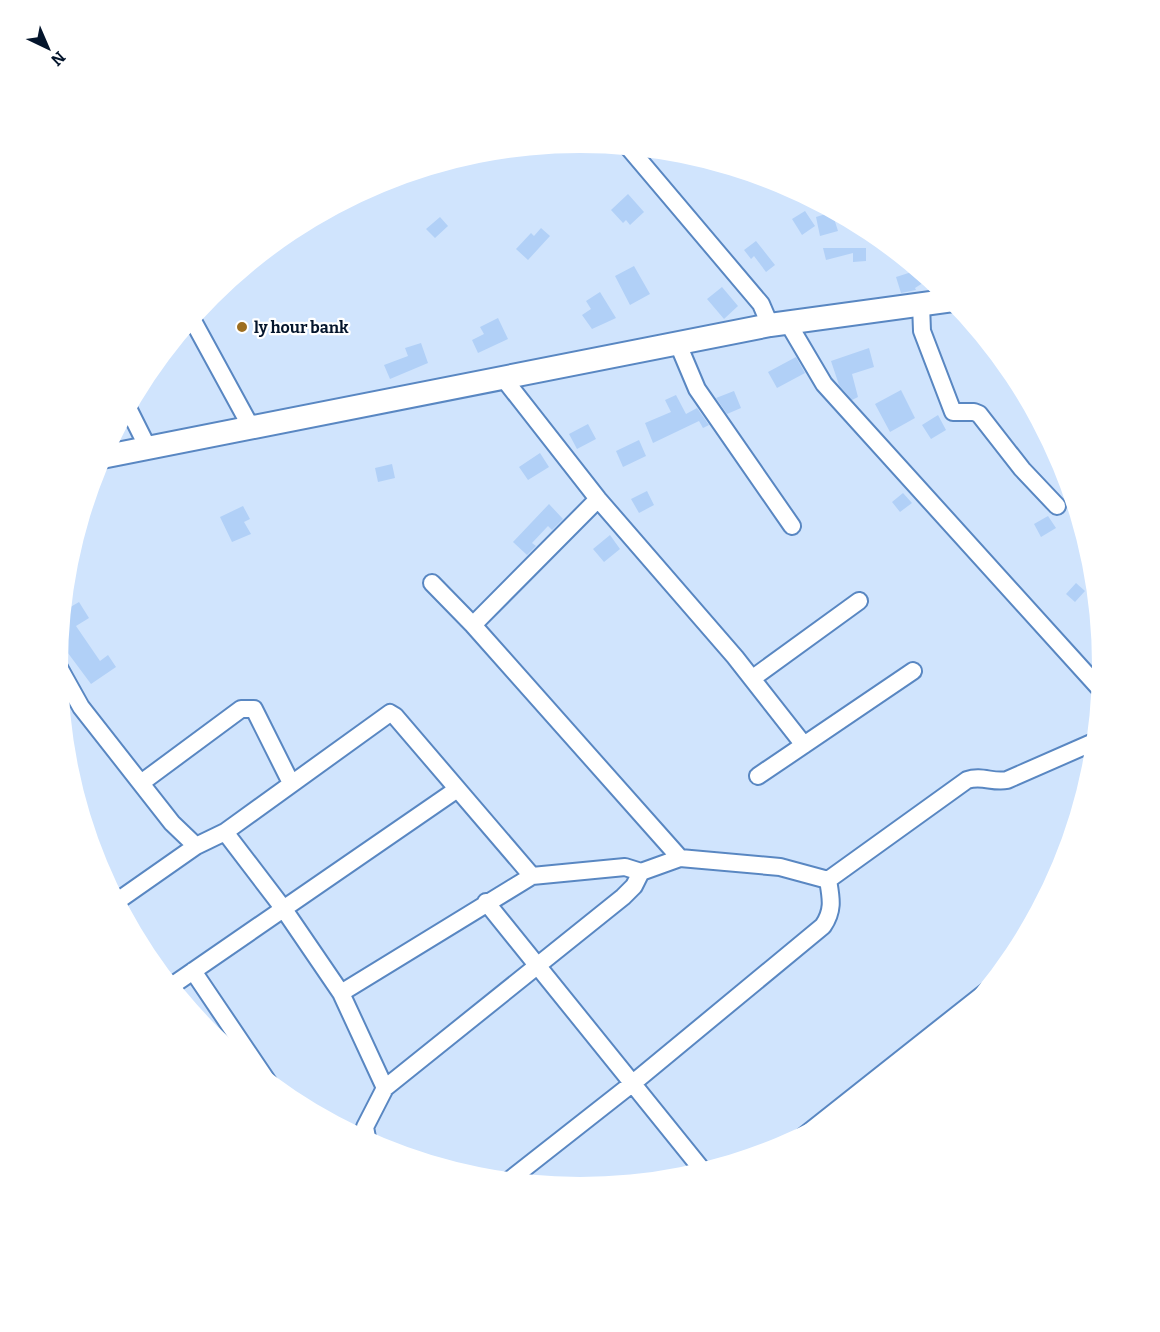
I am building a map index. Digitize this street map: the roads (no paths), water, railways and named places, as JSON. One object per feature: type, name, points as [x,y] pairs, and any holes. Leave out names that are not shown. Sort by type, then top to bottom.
[{"type":"street","points":[[637,157],[779,324],[824,384],[1092,680]]},
{"type":"street","points":[[114,454],[504,379],[682,356],[779,324],[940,302]]},
{"type":"street","points":[[921,304],[922,330],[953,412],[980,414],[1022,469],[1057,506]]},
{"type":"street","points":[[196,327],[252,429]]},
{"type":"street","points":[[682,356],[697,389],[792,526]]},
{"type":"street","points":[[504,379],[598,499],[753,678],[804,745]]},
{"type":"street","points":[[132,417],[148,447]]},
{"type":"street","points":[[473,625],[598,499]]},
{"type":"street","points":[[432,583],[473,625],[680,858]]},
{"type":"street","points":[[753,678],[859,601]]},
{"type":"street","points":[[758,776],[913,671]]},
{"type":"street","points":[[69,685],[81,707],[172,823],[196,846]]},
{"type":"street","points":[[141,783],[241,709],[254,710],[291,783]]},
{"type":"street","points":[[122,897],[196,846],[225,832],[383,715],[390,713],[532,876]]},
{"type":"street","points":[[828,880],[967,780],[982,777],[998,782],[1007,780],[1086,745]]},
{"type":"street","points":[[177,982],[456,790]]},
{"type":"street","points":[[225,832],[283,908],[341,993],[385,1088]]},
{"type":"street","points":[[341,993],[486,902],[532,876],[626,867],[641,872],[680,858],[780,867],[828,880]]},
{"type":"street","points":[[366,1131],[365,1127],[385,1088],[539,967],[623,897],[634,886],[641,872]]},
{"type":"street","points":[[517,1174],[633,1083],[823,926],[829,917],[832,902],[828,880]]},
{"type":"street","points":[[486,902],[698,1165]]},
{"type":"street","points":[[194,971],[240,1049]]},
{"type":"street","points":[[839,1108],[947,1022]]},
{"type":"place","name":"ly hour bank","points":[[242,327]]}]
